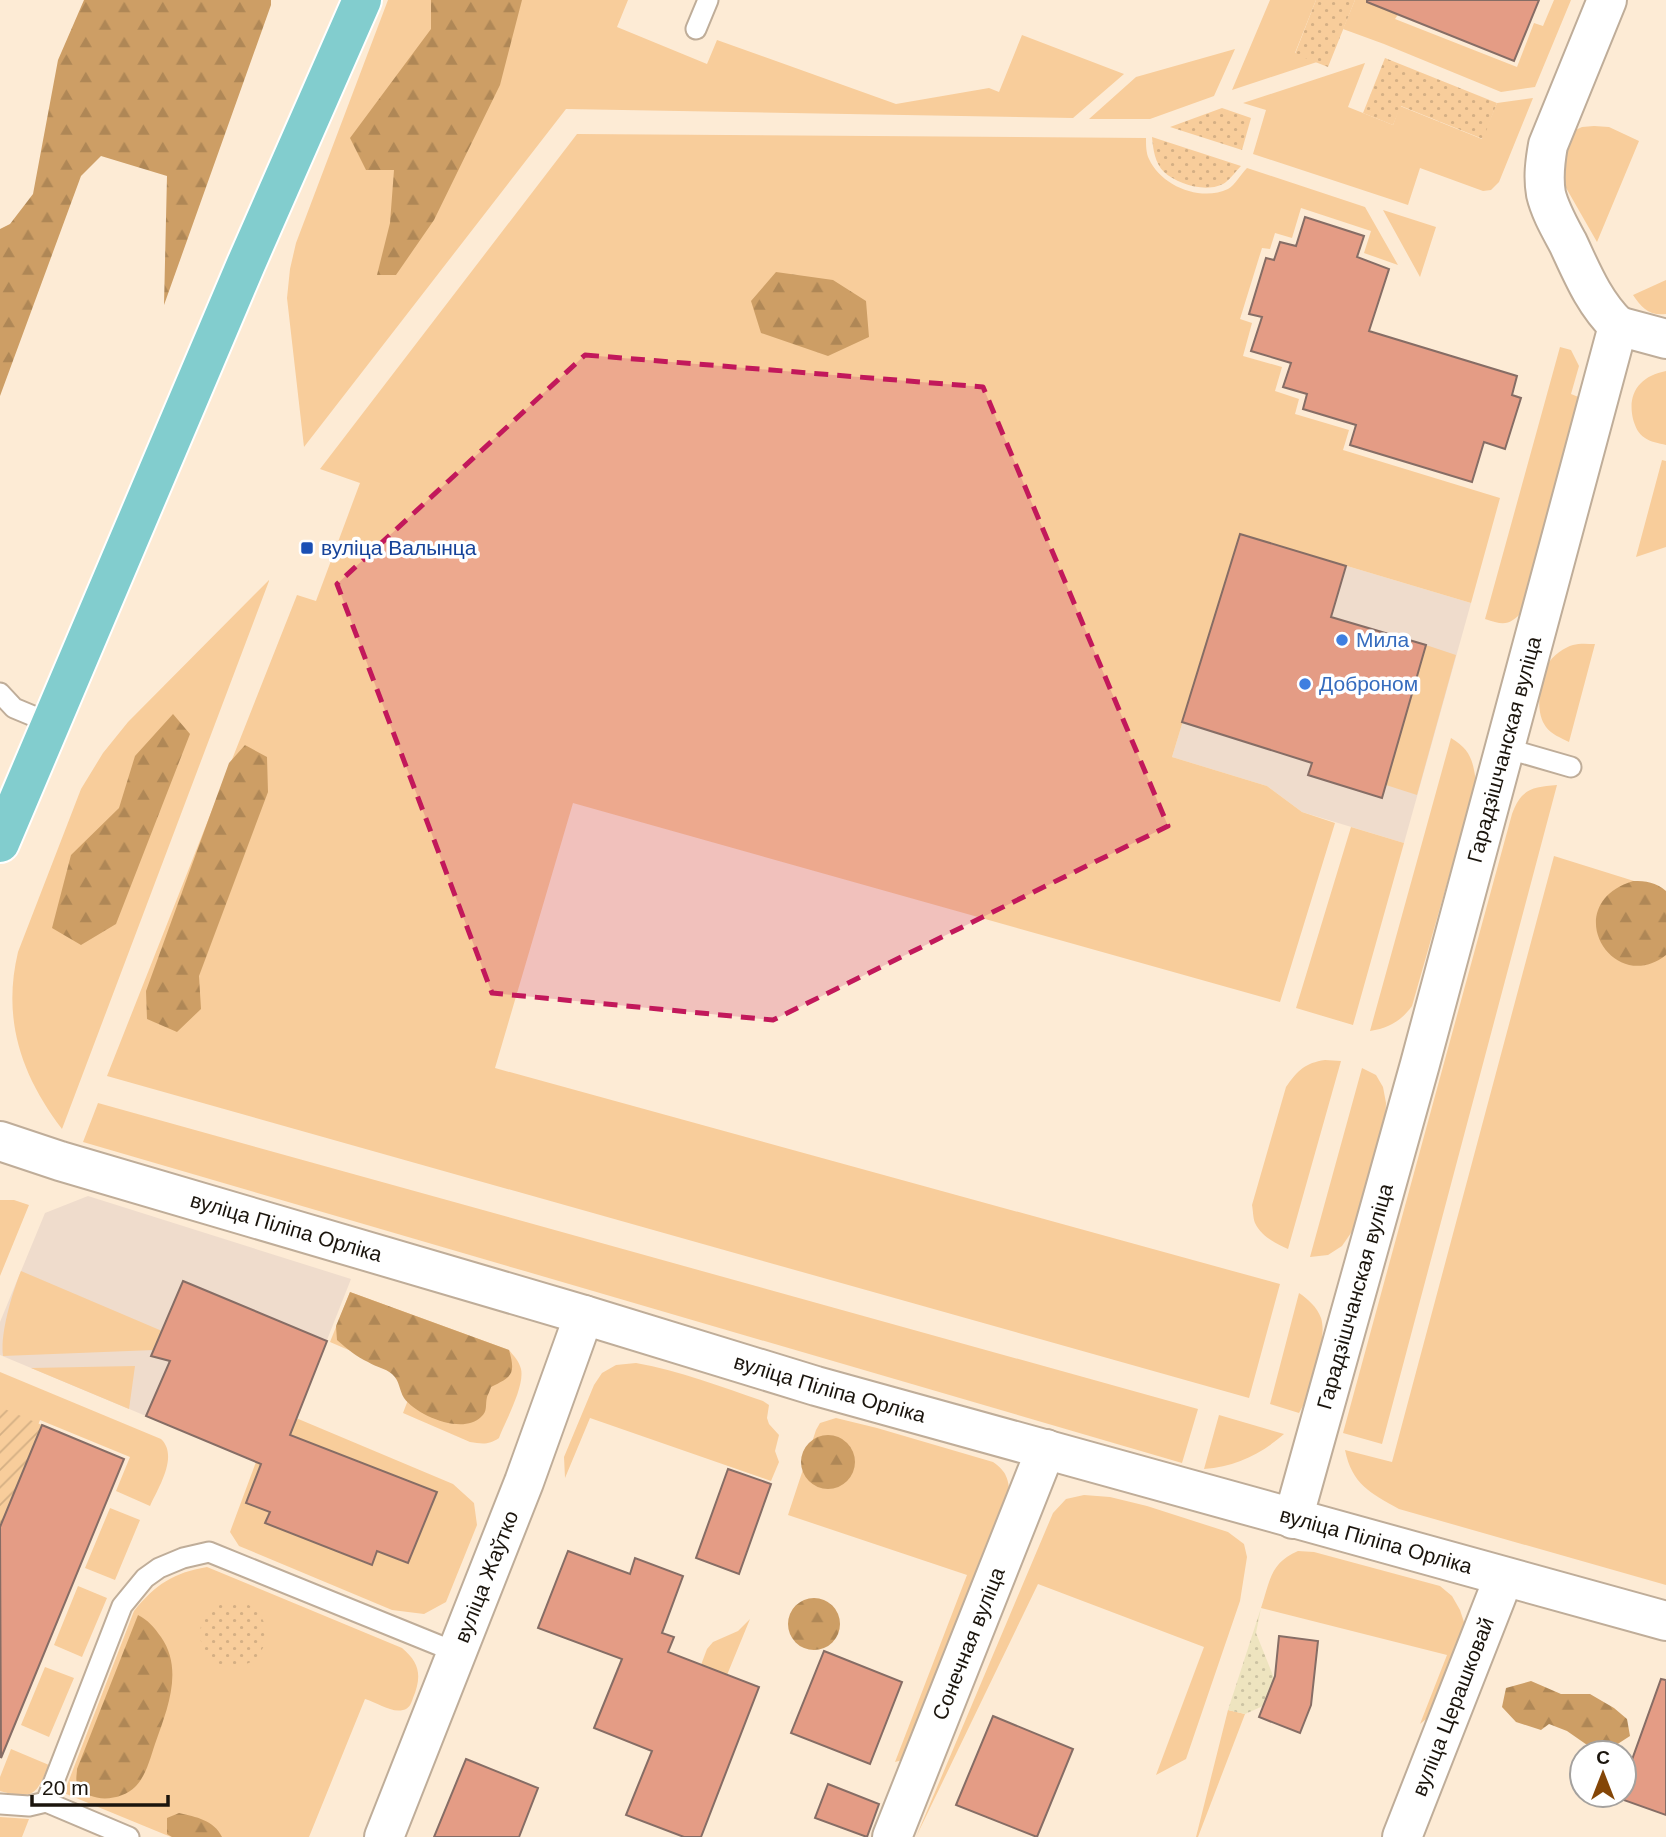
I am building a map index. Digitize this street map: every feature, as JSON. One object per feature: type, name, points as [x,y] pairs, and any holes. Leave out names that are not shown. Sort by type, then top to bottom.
[{"type":"main road","points":[[0,844],[246,264],[362,0]]},
{"type":"street","points":[[1607,0],[1548,145],[1544,169],[1546,194],[1554,216],[1605,314],[1618,326],[1666,339]]},
{"type":"street","name":"Гарадзішчанская вуліца","points":[[1293,1519],[1420,1065],[1618,326]]},
{"type":"street","name":"вуліца Піліпа Орліка","points":[[0,1141],[816,1385],[1666,1621]]},
{"type":"street","name":"вуліца Жаўтко","points":[[384,1837],[524,1482],[584,1315]]},
{"type":"street","name":"Сонечная вуліца","points":[[892,1837],[1046,1449]]},
{"type":"street","name":"вуліца Церашковай","points":[[1402,1837],[1504,1577]]},
{"type":"lane","points":[[696,29],[708,0]]},
{"type":"lane","points":[[0,693],[14,708],[50,723]]},
{"type":"lane","points":[[1505,748],[1571,767]]},
{"type":"lane","points":[[46,1802],[122,1606],[145,1578],[159,1567],[183,1558],[209,1552],[458,1653]]},
{"type":"lane","points":[[0,1804],[29,1806],[46,1802],[129,1837]]},
{"type":"highlighted area","points":[[585,355],[983,387],[1168,826],[773,1020],[492,993],[337,584]]},
{"type":"shaded area","points":[[388,0],[628,0],[617,27],[707,64],[717,40],[896,104],[989,88],[999,92],[1022,35],[1124,74],[1073,118],[566,109],[304,447],[287,298],[290,269],[296,243]]},
{"type":"shaded area","points":[[1270,0],[1316,0],[1295,53],[1317,62],[1232,90]]},
{"type":"shaded area","points":[[1316,0],[1355,0],[1328,67],[1295,54]]},
{"type":"shaded area","points":[[1355,0],[1408,0],[1395,19],[1517,67],[1534,23],[1543,26],[1554,0],[1571,0],[1535,87],[1501,92],[1343,29]]},
{"type":"shaded area","points":[[1235,49],[1214,96],[1150,119],[1089,119],[1136,77]]},
{"type":"shaded area","points":[[1385,58],[1497,103],[1483,139],[1401,106],[1393,125],[1363,113]]},
{"type":"shaded area","points":[[1365,63],[1348,107],[1393,125],[1400,106],[1482,139],[1497,103],[1533,98],[1499,182],[1491,190],[1483,191],[1420,168],[1408,205],[1253,154],[1266,110],[1243,103]]},
{"type":"shaded area","points":[[1222,108],[1251,118],[1242,150],[1170,127]]},
{"type":"shaded area","points":[[1594,126],[1609,127],[1639,141],[1597,242],[1565,186],[1561,171],[1571,132]]},
{"type":"shaded area","points":[[577,134],[1146,138],[1147,154],[1155,169],[1172,184],[1183,189],[1206,194],[1217,193],[1231,187],[1247,168],[1365,207],[1398,265],[1364,253],[1371,231],[1301,208],[1292,238],[1275,233],[1270,249],[1262,248],[1240,319],[1252,323],[1243,356],[1282,367],[1275,391],[1299,399],[1295,414],[1349,430],[1343,450],[1500,498],[1471,603],[1240,534],[1172,757],[1267,786],[1302,812],[1335,823],[1280,1002],[573,803],[495,1068],[1280,1284],[1249,1398],[107,1076],[297,595],[316,601],[360,483],[320,469]]},
{"type":"shaded area","points":[[1152,137],[1241,166],[1219,186],[1203,188],[1186,184],[1170,177],[1158,164]]},
{"type":"shaded area","points":[[1383,210],[1436,227],[1420,277]]},
{"type":"shaded area","points":[[1666,280],[1666,314],[1655,314],[1646,310],[1633,295]]},
{"type":"shaded area","points":[[1560,347],[1571,350],[1579,366],[1571,394],[1581,398],[1524,610],[1507,623],[1498,623],[1485,619]]},
{"type":"shaded area","points":[[1666,371],[1666,445],[1640,434],[1633,419],[1632,401],[1643,382]]},
{"type":"shaded area","points":[[1662,460],[1666,461],[1666,547],[1636,557]]},
{"type":"shaded area","name":"Доброном","points":[[1240,534],[1471,603],[1404,843],[1302,812],[1267,786],[1172,757]]},
{"type":"shaded area","points":[[269,580],[62,1129],[36,1088],[19,1045],[12,1000],[18,952],[81,789],[103,753],[128,722]]},
{"type":"shaded area","points":[[1595,644],[1569,742],[1551,732],[1542,720],[1539,705],[1545,671],[1556,655],[1570,646]]},
{"type":"shaded area","points":[[1426,645],[1456,655],[1417,795],[1386,785]]},
{"type":"shaded area","points":[[1451,738],[1463,747],[1470,757],[1476,782],[1412,1006],[1394,1023],[1370,1031]]},
{"type":"shaded area","points":[[1557,785],[1382,1444],[1343,1433],[1512,814],[1519,799],[1528,791]]},
{"type":"shaded area","points":[[1351,827],[1404,843],[1353,1025],[1296,1008]]},
{"type":"shaded area","points":[[1554,856],[1666,891],[1666,1585],[1399,1509],[1364,1486],[1352,1471],[1345,1450],[1392,1462]]},
{"type":"shaded area","points":[[1325,1060],[1341,1061],[1288,1249],[1261,1232],[1255,1223],[1252,1205],[1286,1087],[1302,1068]]},
{"type":"shaded area","points":[[1362,1068],[1376,1075],[1383,1087],[1385,1122],[1353,1230],[1342,1246],[1328,1255],[1310,1257]]},
{"type":"shaded area","points":[[98,1103],[1198,1409],[1182,1463],[83,1142]]},
{"type":"shaded area","points":[[88,1196],[351,1279],[290,1434],[261,1464],[0,1355],[0,1322],[45,1213]]},
{"type":"shaded area","points":[[0,1200],[14,1200],[29,1205],[0,1276]]},
{"type":"shaded area","points":[[21,1271],[162,1331],[154,1350],[3,1356],[5,1325]]},
{"type":"shaded area","points":[[350,1292],[509,1350],[521,1369],[520,1385],[499,1438],[485,1443],[470,1442],[403,1413],[416,1379],[330,1342]]},
{"type":"shaded area","points":[[1299,1293],[1317,1310],[1323,1327],[1317,1361],[1299,1413],[1270,1404]]},
{"type":"shaded area","points":[[636,1363],[701,1380],[769,1405],[769,1424],[779,1435],[775,1451],[779,1462],[771,1481],[590,1418],[565,1478],[564,1457],[594,1385],[602,1373],[616,1365]]},
{"type":"shaded area","points":[[135,1366],[129,1409],[31,1368]]},
{"type":"shaded area","points":[[0,1372],[161,1439],[166,1446],[168,1463],[150,1506],[116,1491],[130,1457],[40,1420],[0,1517]]},
{"type":"shaded area","points":[[0,1407],[42,1425],[0,1527]]},
{"type":"shaded area","points":[[1219,1415],[1284,1434],[1247,1458],[1204,1469]]},
{"type":"shaded area","points":[[296,1418],[453,1484],[474,1503],[477,1525],[446,1602],[424,1614],[392,1610],[239,1546],[230,1532],[256,1462],[261,1464]]},
{"type":"shaded area","points":[[836,1418],[993,1462],[1004,1472],[1010,1495],[910,1758],[895,1762],[967,1575],[788,1515],[816,1430],[820,1423]]},
{"type":"shaded area","points":[[1084,1495],[1110,1497],[1147,1506],[1228,1532],[1244,1544],[1247,1557],[1240,1601],[1186,1759],[1156,1775],[1204,1647],[1038,1584],[916,1837],[1053,1513],[1066,1499]]},
{"type":"shaded area","points":[[110,1508],[140,1520],[115,1580],[85,1568]]},
{"type":"shaded area","points":[[1298,1551],[1314,1552],[1440,1586],[1452,1596],[1465,1625],[1441,1707],[1420,1724],[1447,1655],[1261,1608],[1276,1567]]},
{"type":"shaded area","points":[[207,1567],[402,1648],[413,1659],[418,1670],[418,1683],[407,1709],[398,1711],[365,1699],[309,1837],[171,1837],[64,1793],[134,1611],[166,1581]]},
{"type":"shaded area","points":[[78,1586],[107,1598],[82,1657],[54,1645]]},
{"type":"shaded area","points":[[233,1601],[246,1604],[256,1611],[263,1621],[266,1634],[263,1647],[256,1657],[246,1664],[233,1667],[220,1664],[210,1657],[203,1647],[200,1634],[203,1621],[210,1611],[220,1604]]},
{"type":"shaded area","points":[[750,1619],[727,1675],[701,1665],[713,1642],[738,1631]]},
{"type":"shaded area","points":[[45,1667],[74,1678],[49,1737],[21,1725]]},
{"type":"shaded area","points":[[1228,1710],[1245,1714],[1196,1837]]},
{"type":"shaded area","points":[[11,1749],[49,1765],[41,1783],[32,1793],[20,1795],[0,1791],[0,1777]]},
{"type":"shaded area","points":[[0,1817],[29,1819],[22,1837],[0,1837]]},
{"type":"green space","points":[[84,0],[271,0],[271,5],[164,305],[167,176],[101,156],[81,176],[0,396],[0,229],[10,224],[33,194],[58,60]]},
{"type":"green space","points":[[431,0],[522,0],[500,85],[434,220],[396,275],[377,275],[390,223],[394,170],[366,170],[350,138],[431,29]]},
{"type":"green space","points":[[776,272],[833,280],[866,301],[869,337],[828,356],[761,333],[751,301]]},
{"type":"green space","points":[[173,714],[190,734],[116,924],[81,945],[52,928],[71,855],[119,808],[135,756]]},
{"type":"green space","points":[[245,745],[267,757],[268,792],[199,976],[201,1009],[177,1032],[147,1019],[146,991],[229,763]]},
{"type":"green space","points":[[1633,881],[1651,883],[1666,891],[1666,955],[1646,965],[1628,965],[1612,956],[1601,943],[1596,926],[1599,909],[1610,893]]},
{"type":"green space","points":[[350,1292],[509,1350],[512,1370],[508,1377],[491,1387],[483,1415],[473,1422],[463,1424],[452,1424],[429,1417],[410,1405],[392,1374],[360,1358],[337,1340],[336,1326]]},
{"type":"green space","points":[[828,1435],[847,1443],[855,1462],[847,1481],[828,1489],[809,1481],[801,1462],[809,1443]]},
{"type":"green space","points":[[814,1598],[824,1600],[832,1606],[838,1614],[838,1634],[832,1642],[824,1648],[814,1650],[804,1648],[796,1642],[790,1634],[788,1624],[790,1614],[796,1606],[804,1600]]},
{"type":"green space","points":[[138,1615],[153,1627],[168,1650],[172,1676],[168,1704],[139,1783],[129,1792],[114,1798],[97,1798],[83,1791],[78,1785],[77,1769]]},
{"type":"green space","points":[[1531,1681],[1561,1694],[1590,1694],[1627,1719],[1630,1736],[1625,1739],[1578,1739],[1549,1724],[1541,1730],[1516,1722],[1502,1707],[1506,1688]]},
{"type":"green space","points":[[179,1813],[209,1823],[222,1837],[172,1837],[167,1834],[167,1818]]},
{"type":"sand","points":[[1261,1608],[1256,1633],[1274,1678],[1263,1706],[1245,1714],[1228,1710]]},
{"type":"building","points":[[1367,0],[1539,0],[1514,61]]},
{"type":"building","points":[[1305,217],[1364,236],[1357,257],[1389,269],[1369,331],[1517,376],[1512,395],[1521,398],[1505,449],[1484,442],[1472,482],[1350,445],[1356,425],[1303,409],[1307,394],[1283,387],[1291,363],[1251,351],[1262,317],[1249,314],[1266,258],[1274,260],[1280,242],[1296,246]]},
{"type":"building","name":"Доброном","points":[[1240,534],[1346,566],[1331,617],[1426,645],[1382,798],[1308,775],[1312,763],[1182,722]]},
{"type":"building","points":[[183,1281],[327,1341],[290,1435],[437,1492],[408,1563],[377,1551],[372,1565],[265,1523],[270,1512],[246,1503],[261,1464],[146,1416],[170,1361],[151,1356]]},
{"type":"building","points":[[42,1425],[124,1459],[1,1758],[0,1527]]},
{"type":"building","points":[[728,1469],[771,1484],[739,1574],[696,1558]]},
{"type":"building","points":[[568,1551],[630,1574],[635,1558],[683,1576],[662,1633],[674,1637],[668,1652],[759,1687],[701,1837],[684,1837],[626,1815],[652,1751],[594,1728],[622,1659],[538,1628]]},
{"type":"building","points":[[1279,1636],[1318,1641],[1311,1705],[1300,1733],[1259,1717],[1275,1676]]},
{"type":"building","points":[[824,1651],[902,1682],[870,1764],[791,1733]]},
{"type":"building","points":[[1661,1679],[1666,1680],[1666,1815],[1638,1805],[1638,1743]]},
{"type":"building","points":[[993,1716],[1073,1749],[1037,1837],[956,1805]]},
{"type":"building","points":[[466,1759],[538,1788],[519,1837],[434,1837]]},
{"type":"building","points":[[828,1784],[879,1804],[867,1837],[815,1818]]},
{"type":"place","name":"вуліца Валынца","points":[[307,548]]},
{"type":"place","name":"Мила","points":[[1342,640]]},
{"type":"place","name":"Доброном","points":[[1305,684]]}]
